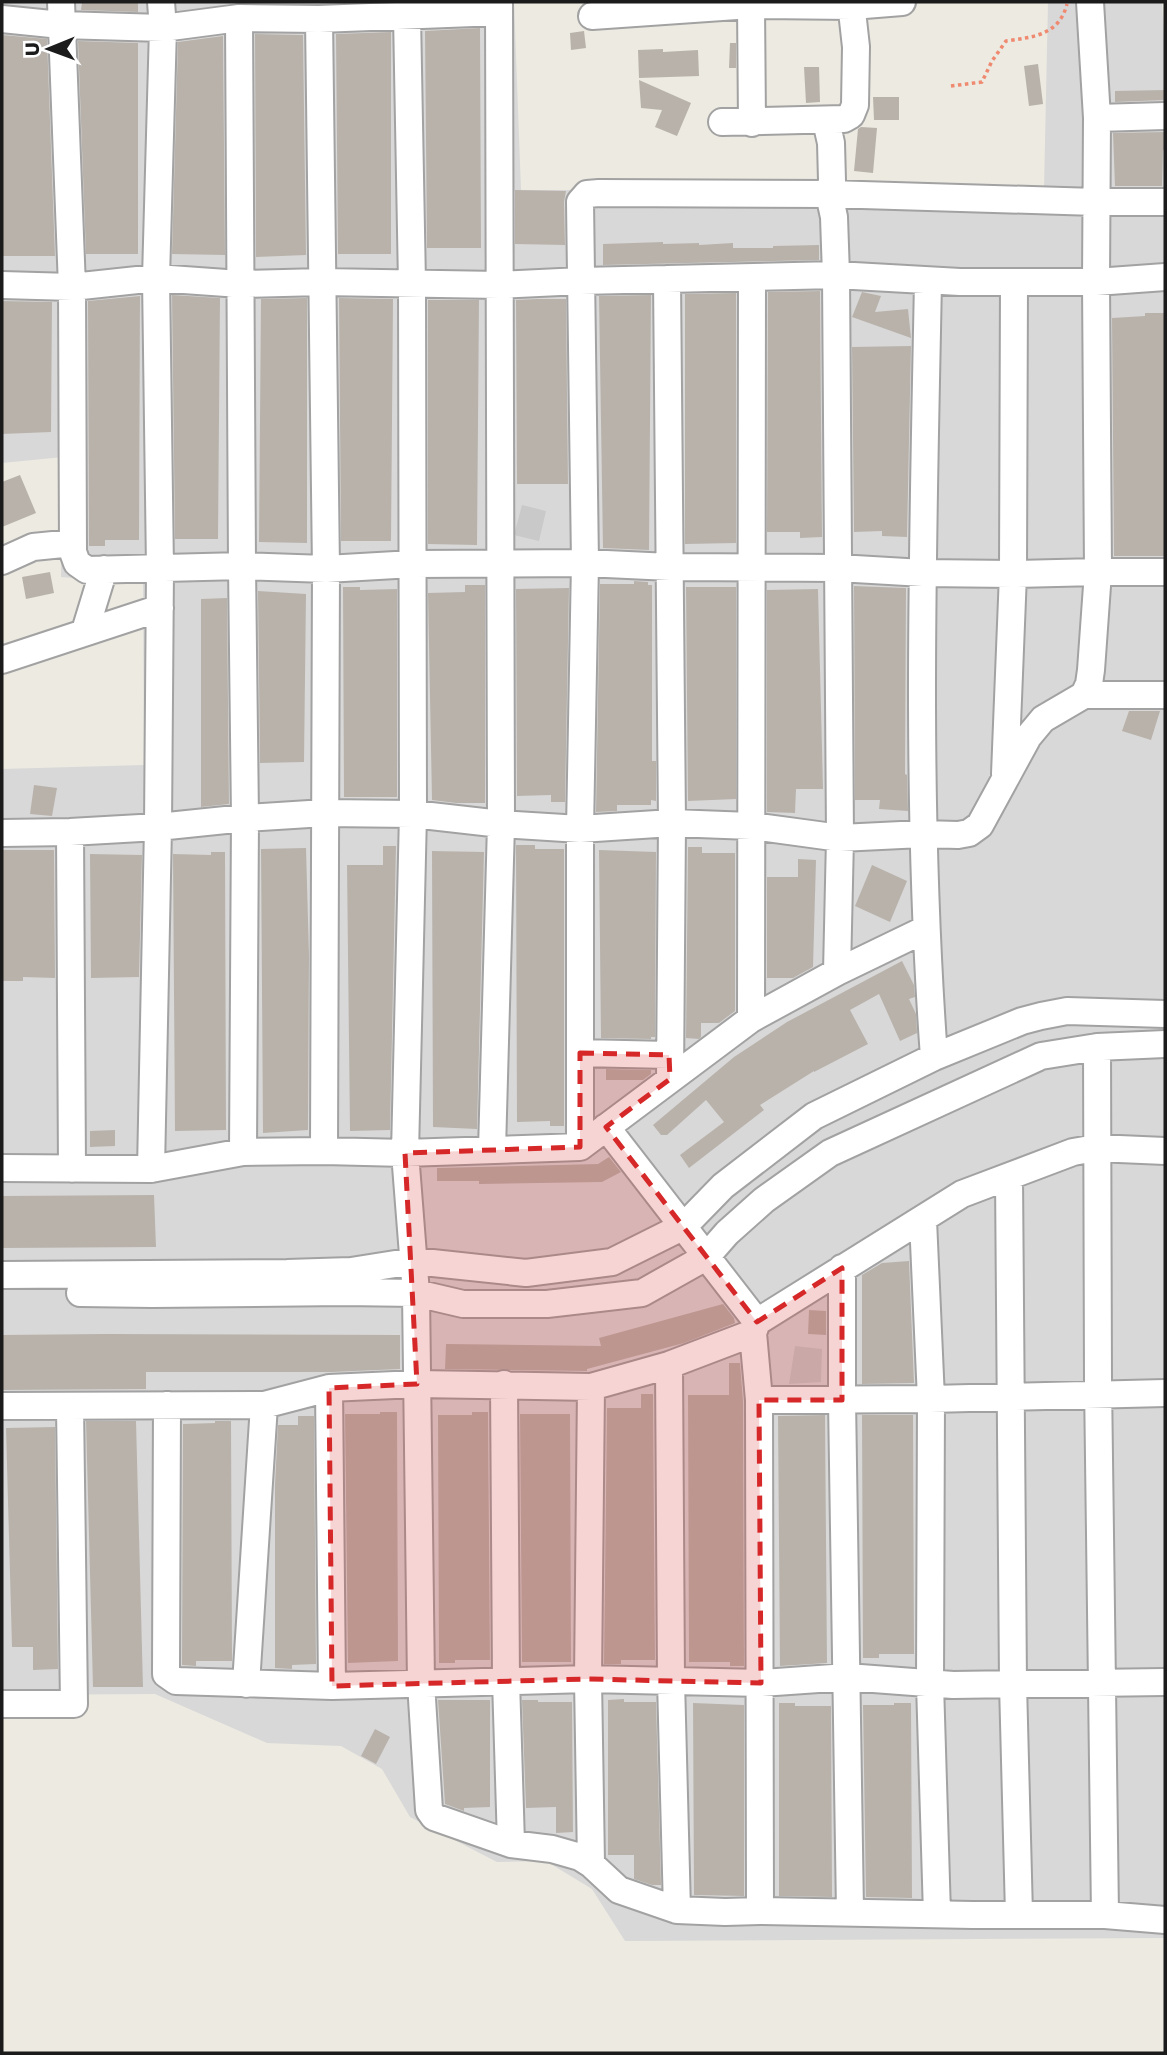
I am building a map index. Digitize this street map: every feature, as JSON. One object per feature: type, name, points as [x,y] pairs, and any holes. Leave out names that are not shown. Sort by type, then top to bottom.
[{"type":"street","points":[[151,1169],[160,608],[156,278],[163,28],[161,2]]},
{"type":"street","points":[[602,11],[762,4],[902,2]]},
{"type":"street","points":[[1084,695],[1091,670],[1098,572],[1097,118],[1090,2]]},
{"type":"street","points":[[752,123],[762,4]]},
{"type":"street","points":[[722,122],[826,121],[844,119],[851,114],[855,105],[856,47],[852,4]]},
{"type":"street","points":[[2,19],[61,13],[163,28],[239,18],[319,19],[499,7],[501,824],[492,1150]]},
{"type":"street","points":[[61,13],[72,287],[73,552],[77,563],[87,570],[242,566],[326,569],[414,564],[585,563],[670,567],[838,568],[923,573],[1165,572]]},
{"type":"street","points":[[407,15],[414,564],[413,814],[405,1153],[416,1293],[421,1683],[429,1810],[434,1817],[511,1844],[552,1849],[580,1857],[592,1864],[619,1890],[677,1910],[1105,1915],[1165,1920]]},
{"type":"street","points":[[239,18],[245,818],[243,1152]]},
{"type":"street","points":[[319,19],[326,569],[324,1151]]},
{"type":"street","points":[[1097,118],[1165,116]]},
{"type":"street","points":[[826,121],[831,143],[832,181],[829,194],[834,218],[836,275],[841,838],[837,972]]},
{"type":"street","points":[[580,1147],[580,829],[585,563],[580,202],[587,194],[829,194],[1165,202]]},
{"type":"street","points":[[2,285],[72,287],[156,278],[240,284],[322,282],[499,285],[836,275],[928,281],[1014,282],[1096,282],[1165,277]]},
{"type":"street","points":[[751,1019],[752,278]]},
{"type":"street","points":[[667,279],[672,824],[669,1067]]},
{"type":"street","points":[[928,281],[922,834],[934,1057]]},
{"type":"street","points":[[1005,778],[1013,574],[1014,282]]},
{"type":"street","points":[[2,561],[33,547],[73,543]]},
{"type":"street","points":[[85,631],[104,569]]},
{"type":"street","points":[[2,660],[160,608]]},
{"type":"street","points":[[2,833],[158,827],[325,813],[413,814],[580,829],[672,824],[751,826],[841,838],[958,835],[970,833],[979,825],[1028,737],[1043,719],[1084,695],[1165,695]]},
{"type":"street","points":[[70,832],[72,1169]]},
{"type":"street","points":[[2,1168],[151,1169],[243,1152],[405,1153],[580,1147],[606,1127],[669,1067],[837,972],[926,929]]},
{"type":"street","points":[[2,1275],[300,1272],[351,1270],[414,1261],[526,1273],[612,1262],[684,1226],[723,1186],[814,1116],[934,1057],[1021,1021],[1067,1011],[1165,1014]]},
{"type":"street","points":[[2,1293],[416,1293],[463,1304],[547,1304],[642,1293],[706,1256],[764,1200],[830,1153],[1041,1056],[1097,1047],[1165,1044]]},
{"type":"street","points":[[1097,1047],[1098,1393],[1105,1915]]},
{"type":"street","points":[[580,1053],[669,1067]]},
{"type":"street","points":[[606,1127],[684,1226],[755,1328],[759,1400],[760,1910]]},
{"type":"street","points":[[2,1406],[264,1405],[329,1388],[417,1384],[591,1387],[669,1365],[755,1328],[842,1268],[962,1194],[1073,1152],[1096,1148],[1165,1151]]},
{"type":"street","points":[[1009,1177],[1013,1685],[1019,1914]]},
{"type":"street","points":[[923,1220],[931,1399],[930,1684],[937,1914]]},
{"type":"street","points":[[842,1268],[850,1912]]},
{"type":"street","points":[[669,1365],[671,1681],[677,1910]]},
{"type":"street","points":[[504,1384],[506,1680],[511,1844]]},
{"type":"street","points":[[591,1387],[589,1679],[592,1864]]},
{"type":"street","points":[[329,1388],[332,1686]]},
{"type":"street","points":[[759,1400],[931,1399],[1165,1392]]},
{"type":"street","points":[[167,1405],[166,1674],[176,1681],[332,1686],[589,1679],[761,1683],[847,1676],[930,1684],[1165,1682]]},
{"type":"street","points":[[246,1684],[264,1405]]},
{"type":"street","points":[[2,1704],[74,1704],[70,1406]]},
{"type":"path","points":[[951,86],[982,82],[1006,41],[1046,33],[1063,17],[1068,2]]},
{"type":"highlighted area","points":[[580,1053],[669,1055],[670,1079],[606,1127],[757,1322],[842,1268],[842,1400],[759,1400],[761,1683],[588,1679],[332,1686],[329,1388],[417,1384],[405,1153],[580,1147]]},
{"type":"shaded area","points":[[2,2],[514,2],[521,190],[1044,190],[1048,2],[1162,2],[1165,56],[1165,1938],[625,1941],[592,1889],[546,1861],[497,1862],[410,1817],[382,1769],[341,1746],[267,1743],[155,1694],[2,1695],[2,769],[144,765],[143,583],[61,577],[63,457],[2,463]]},
{"type":"shaded area","points":[[522,505],[546,511],[539,541],[514,535]]},
{"type":"shaded area","points":[[795,1346],[822,1349],[821,1382],[789,1384]]},
{"type":"building","points":[[82,2],[138,2],[138,12],[81,10]]},
{"type":"building","points":[[480,28],[481,248],[427,248],[425,31]]},
{"type":"building","points":[[584,31],[586,48],[571,50],[570,33]]},
{"type":"building","points":[[391,32],[391,254],[338,254],[336,34]]},
{"type":"building","points":[[255,34],[303,35],[306,255],[256,257]]},
{"type":"building","points":[[2,35],[47,39],[55,256],[2,256]]},
{"type":"building","points":[[223,36],[225,255],[172,254],[178,42]]},
{"type":"building","points":[[78,41],[138,43],[138,254],[86,254]]},
{"type":"building","points":[[730,43],[736,43],[736,68],[729,68]]},
{"type":"building","points":[[663,49],[663,52],[698,50],[699,76],[639,78],[638,50]]},
{"type":"building","points":[[1038,64],[1043,104],[1029,106],[1024,66]]},
{"type":"building","points":[[804,67],[819,67],[820,102],[806,103]]},
{"type":"building","points":[[639,80],[691,103],[677,136],[655,127],[662,110],[641,108]]},
{"type":"building","points":[[1165,90],[1165,100],[1115,102],[1115,91]]},
{"type":"building","points":[[873,97],[899,97],[899,120],[874,120]]},
{"type":"building","points":[[877,128],[873,173],[854,171],[858,129]]},
{"type":"building","points":[[1165,132],[1162,186],[1115,186],[1113,133]]},
{"type":"building","points":[[515,190],[566,191],[565,245],[515,244]]},
{"type":"building","points":[[663,242],[699,245],[733,243],[733,248],[819,245],[819,260],[603,265],[603,244]]},
{"type":"building","points":[[820,291],[822,537],[800,538],[800,532],[767,532],[768,292]]},
{"type":"building","points":[[862,292],[881,296],[875,312],[908,309],[911,338],[852,317]]},
{"type":"building","points":[[736,293],[736,543],[685,544],[685,294]]},
{"type":"building","points":[[172,295],[220,298],[218,539],[175,539]]},
{"type":"building","points":[[651,295],[649,550],[603,548],[599,296]]},
{"type":"building","points":[[140,296],[139,540],[105,540],[105,546],[89,546],[88,301]]},
{"type":"building","points":[[307,298],[307,543],[259,542],[261,299]]},
{"type":"building","points":[[339,298],[393,299],[391,541],[341,541]]},
{"type":"building","points":[[566,299],[568,484],[517,484],[516,300]]},
{"type":"building","points":[[428,300],[479,300],[477,545],[428,544]]},
{"type":"building","points":[[2,301],[52,302],[51,432],[2,434]]},
{"type":"building","points":[[1145,313],[1165,313],[1165,556],[1114,556],[1112,318],[1145,316]]},
{"type":"building","points":[[911,346],[907,537],[882,536],[882,531],[854,532],[852,347]]},
{"type":"building","points":[[20,475],[36,513],[2,527],[2,482]]},
{"type":"building","points":[[50,572],[54,593],[26,599],[22,577]]},
{"type":"building","points":[[634,581],[652,585],[652,761],[656,761],[656,801],[651,800],[651,805],[617,805],[617,811],[596,812],[600,584],[634,584]]},
{"type":"building","points":[[465,585],[485,585],[485,803],[432,800],[428,593],[465,592]]},
{"type":"building","points":[[854,586],[906,588],[905,774],[908,811],[879,809],[880,800],[855,800]]},
{"type":"building","points":[[343,587],[360,587],[360,590],[397,589],[397,797],[344,797]]},
{"type":"building","points":[[686,587],[736,587],[736,799],[688,801]]},
{"type":"building","points":[[569,588],[565,802],[551,802],[551,795],[517,796],[516,589]]},
{"type":"building","points":[[818,589],[823,789],[796,789],[795,813],[767,812],[767,590]]},
{"type":"building","points":[[258,591],[306,594],[304,762],[260,763]]},
{"type":"building","points":[[227,598],[229,804],[201,807],[201,599]]},
{"type":"building","points":[[1129,711],[1160,711],[1151,740],[1122,731]]},
{"type":"building","points":[[34,785],[57,788],[52,816],[30,814]]},
{"type":"building","points":[[516,845],[535,845],[535,849],[564,849],[564,1126],[550,1126],[550,1121],[517,1122]]},
{"type":"building","points":[[383,846],[396,846],[390,1130],[350,1131],[347,865],[383,865]]},
{"type":"building","points":[[688,847],[702,847],[702,853],[735,853],[735,1011],[719,1023],[701,1023],[699,1039],[686,1038]]},
{"type":"building","points":[[306,848],[309,955],[308,1130],[263,1133],[261,849]]},
{"type":"building","points":[[2,850],[54,850],[55,978],[23,977],[23,981],[3,981]]},
{"type":"building","points":[[599,850],[656,852],[655,1037],[651,1039],[601,1038]]},
{"type":"building","points":[[432,851],[484,852],[477,1129],[433,1127]]},
{"type":"building","points":[[211,852],[225,852],[226,1130],[175,1131],[173,854],[211,855]]},
{"type":"building","points":[[90,854],[142,855],[139,977],[91,978]]},
{"type":"building","points":[[798,859],[816,860],[813,967],[793,978],[767,978],[767,877],[798,877]]},
{"type":"building","points":[[872,865],[907,881],[890,922],[855,906]]},
{"type":"building","points":[[902,961],[914,985],[915,997],[909,999],[916,1014],[917,1033],[900,1041],[879,994],[850,1010],[868,1044],[814,1071],[760,1105],[764,1110],[689,1168],[680,1155],[724,1122],[706,1100],[667,1135],[661,1135],[653,1125],[734,1057],[787,1022]]},
{"type":"building","points":[[606,1069],[651,1070],[651,1074],[643,1080],[606,1080]]},
{"type":"building","points":[[115,1130],[115,1146],[90,1147],[90,1131]]},
{"type":"building","points":[[609,1157],[621,1172],[602,1182],[479,1184],[479,1181],[437,1181],[437,1168],[598,1164]]},
{"type":"building","points":[[154,1195],[156,1247],[2,1248],[2,1196]]},
{"type":"building","points":[[909,1261],[914,1383],[862,1384],[862,1275],[882,1263]]},
{"type":"building","points":[[723,1304],[735,1323],[684,1343],[587,1371],[445,1369],[446,1344],[601,1346],[599,1338]]},
{"type":"building","points":[[809,1310],[826,1311],[826,1335],[808,1334]]},
{"type":"building","points":[[2,1335],[400,1335],[400,1369],[332,1372],[146,1372],[146,1389],[2,1390]]},
{"type":"building","points":[[729,1363],[740,1363],[743,1401],[744,1666],[730,1666],[730,1662],[689,1662],[688,1395],[729,1395]]},
{"type":"building","points":[[641,1394],[653,1394],[655,1660],[621,1660],[621,1664],[604,1664],[607,1408],[641,1408]]},
{"type":"building","points":[[397,1412],[398,1661],[348,1663],[345,1414]]},
{"type":"building","points":[[472,1412],[488,1412],[490,1660],[439,1663],[438,1415],[472,1415]]},
{"type":"building","points":[[520,1414],[570,1414],[571,1662],[522,1662]]},
{"type":"building","points":[[825,1415],[827,1663],[780,1666],[778,1416]]},
{"type":"building","points":[[862,1415],[913,1415],[914,1654],[879,1654],[879,1658],[863,1658]]},
{"type":"building","points":[[298,1416],[314,1416],[316,1664],[292,1665],[292,1669],[275,1668],[275,1485],[278,1425],[298,1425]]},
{"type":"building","points":[[86,1421],[136,1421],[143,1687],[93,1687]]},
{"type":"building","points":[[231,1421],[232,1661],[196,1661],[196,1666],[182,1665],[183,1424]]},
{"type":"building","points":[[55,1427],[58,1669],[33,1670],[33,1647],[12,1647],[6,1428]]},
{"type":"building","points":[[624,1699],[624,1702],[656,1702],[661,1885],[634,1879],[634,1855],[608,1855],[608,1700]]},
{"type":"building","points":[[438,1700],[490,1700],[490,1807],[464,1808],[464,1811],[445,1804]]},
{"type":"building","points":[[522,1700],[572,1702],[573,1832],[556,1833],[556,1807],[526,1808]]},
{"type":"building","points":[[693,1703],[744,1705],[744,1896],[694,1895]]},
{"type":"building","points":[[779,1703],[831,1706],[832,1897],[779,1896]]},
{"type":"building","points":[[911,1703],[912,1898],[866,1897],[863,1705]]},
{"type":"building","points":[[375,1729],[390,1737],[376,1764],[361,1756]]}]
